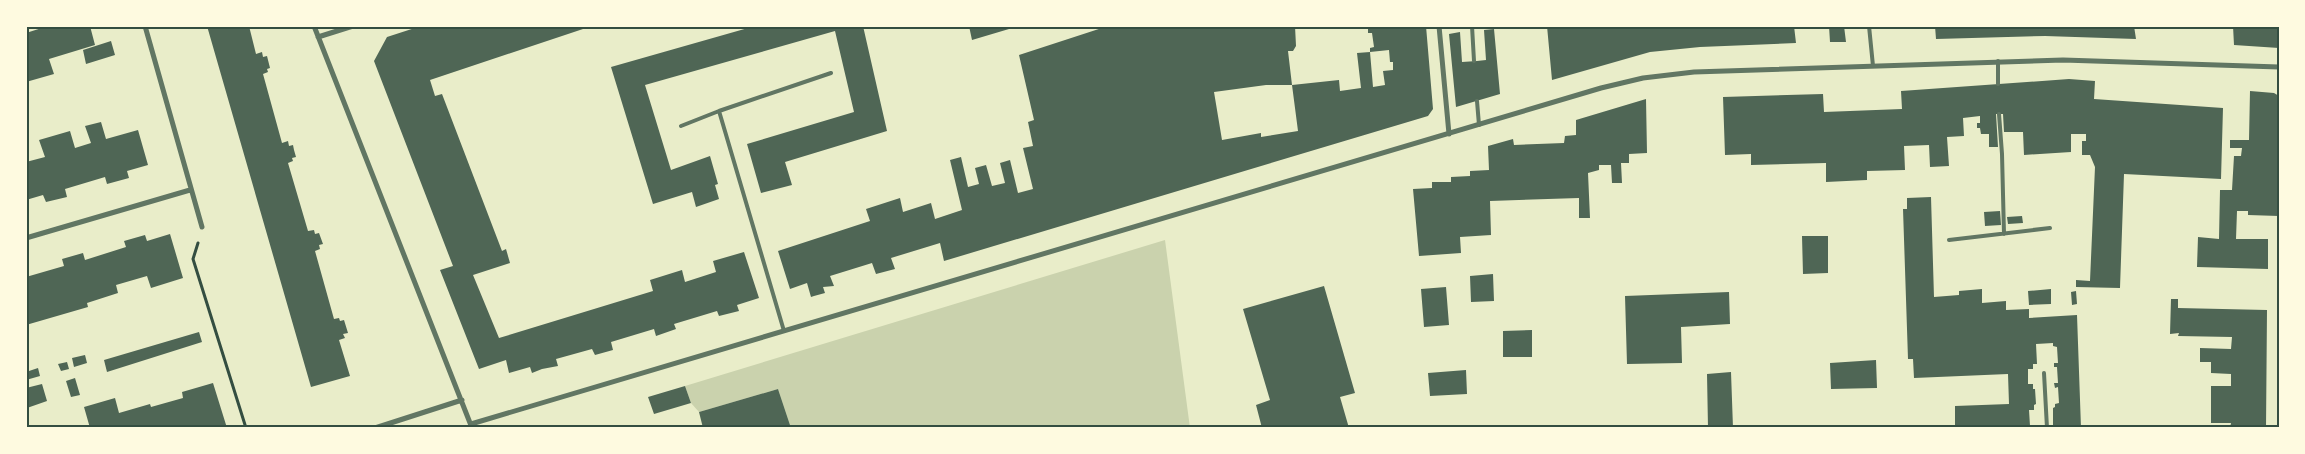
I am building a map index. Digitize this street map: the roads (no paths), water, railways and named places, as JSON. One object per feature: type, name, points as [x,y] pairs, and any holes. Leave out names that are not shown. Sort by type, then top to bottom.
[{"type":"street","points":[[145,26],[202,228]]},
{"type":"street","points":[[314,26],[472,426],[784,331],[1601,88],[1643,78],[1694,72],[1998,61],[2099,60],[2279,67]]},
{"type":"street","points":[[318,36],[353,26]]},
{"type":"street","points":[[1439,26],[1449,134]]},
{"type":"street","points":[[26,238],[190,190]]},
{"type":"street","points":[[374,428],[462,400]]},
{"type":"lane","points":[[1472,26],[1474,61]]},
{"type":"lane","points":[[1869,26],[1873,66]]},
{"type":"lane","points":[[1998,61],[1998,84]]},
{"type":"lane","points":[[681,126],[719,110],[831,73]]},
{"type":"lane","points":[[1477,101],[1478,125]]},
{"type":"lane","points":[[719,110],[784,331]]},
{"type":"lane","points":[[1999,114],[2004,234]]},
{"type":"lane","points":[[1949,240],[2050,228]]},
{"type":"lane","points":[[2044,373],[2047,428]]}]
